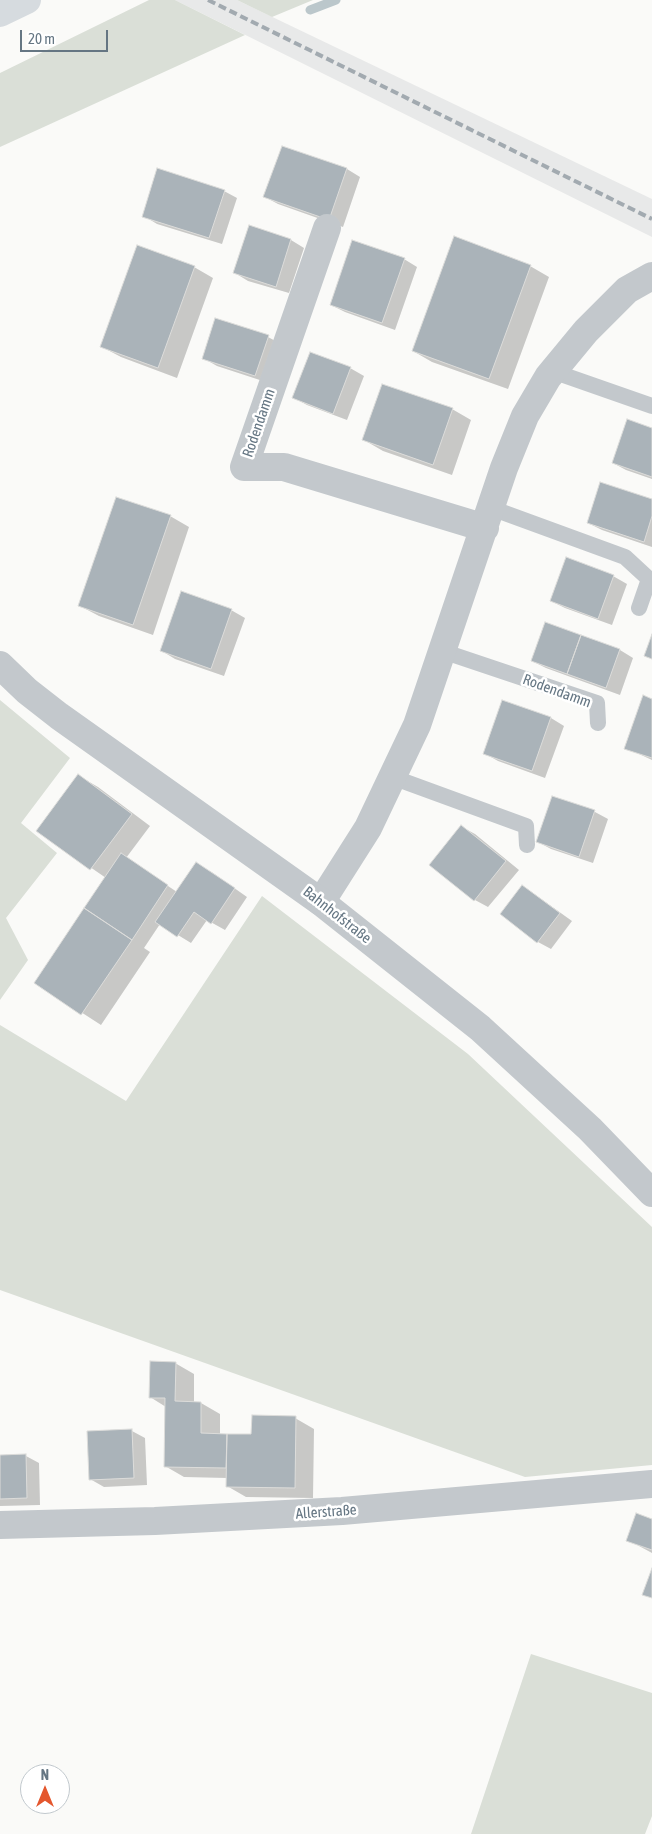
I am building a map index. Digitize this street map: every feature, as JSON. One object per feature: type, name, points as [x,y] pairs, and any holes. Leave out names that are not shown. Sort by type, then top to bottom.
[{"type":"highway","points":[[0,12],[27,0]]},
{"type":"street","name":"Rodendamm","points":[[327,228],[244,467],[284,467],[488,518]]},
{"type":"street","points":[[321,902],[368,828],[417,725],[525,416],[552,372],[586,332],[627,290],[652,276]]},
{"type":"street","name":"Bahnhofstraße","points":[[0,665],[27,691],[59,716],[321,902],[480,1028],[590,1130],[652,1193]]},
{"type":"street","name":"Allerstraße","points":[[0,1525],[155,1521],[342,1511],[652,1484]]},
{"type":"lane","points":[[552,372],[652,406]]},
{"type":"lane","name":"Rodendamm","points":[[488,518],[625,557],[649,579],[639,608]]},
{"type":"lane","name":"Rodendamm","points":[[442,652],[597,703],[598,723]]},
{"type":"lane","points":[[392,777],[526,826],[527,845]]},
{"type":"shaded area","points":[[149,0],[175,0],[245,35],[0,147],[0,73]]},
{"type":"shaded area","points":[[175,0],[237,0],[652,199],[652,237]]},
{"type":"shaded area","points":[[237,0],[313,0],[272,17]]},
{"type":"shaded area","points":[[0,700],[70,758],[21,823],[57,853],[6,918],[28,960],[0,1000]]},
{"type":"shaded area","points":[[262,896],[468,1054],[652,1227],[652,1465],[525,1477],[0,1290],[0,1025],[126,1101]]},
{"type":"shaded area","points":[[531,1654],[652,1693],[652,1816],[645,1834],[471,1834]]},
{"type":"building","points":[[282,146],[347,168],[329,220],[263,197]]},
{"type":"building","points":[[157,168],[225,190],[209,238],[142,217]]},
{"type":"building","points":[[249,225],[291,239],[276,287],[233,273]]},
{"type":"building","points":[[454,236],[531,265],[489,379],[412,351]]},
{"type":"building","points":[[352,240],[405,258],[382,323],[330,305]]},
{"type":"building","points":[[137,245],[195,266],[158,368],[100,347]]},
{"type":"building","points":[[215,318],[269,335],[255,376],[202,359]]},
{"type":"building","points":[[310,352],[351,367],[333,414],[292,398]]},
{"type":"building","points":[[382,384],[453,408],[433,465],[362,440]]},
{"type":"building","points":[[627,419],[652,428],[652,477],[612,463]]},
{"type":"building","points":[[600,482],[652,499],[652,516],[644,542],[587,523]]},
{"type":"building","points":[[116,497],[171,515],[133,625],[78,606]]},
{"type":"building","points":[[566,557],[614,575],[598,619],[550,601]]},
{"type":"building","points":[[181,591],[232,609],[211,669],[160,651]]},
{"type":"building","points":[[545,622],[581,635],[567,674],[531,661]]},
{"type":"building","points":[[652,634],[652,659],[644,656]]},
{"type":"building","points":[[581,635],[620,649],[606,688],[567,674]]},
{"type":"building","points":[[643,695],[652,699],[652,758],[624,749]]},
{"type":"building","points":[[502,700],[551,717],[532,771],[483,754]]},
{"type":"building","points":[[78,774],[132,814],[90,870],[36,831]]},
{"type":"building","points":[[552,796],[595,810],[579,857],[536,842]]},
{"type":"building","points":[[461,825],[506,861],[474,901],[429,865]]},
{"type":"building","points":[[121,853],[168,885],[132,940],[84,908]]},
{"type":"building","points":[[196,862],[235,888],[211,924],[194,912],[177,937],[155,922]]},
{"type":"building","points":[[522,885],[560,913],[537,943],[500,914]]},
{"type":"building","points":[[84,908],[132,940],[81,1015],[34,983]]},
{"type":"building","points":[[150,1361],[176,1362],[175,1401],[201,1402],[201,1433],[227,1434],[226,1468],[164,1467],[165,1398],[149,1398]]},
{"type":"building","points":[[252,1415],[296,1416],[295,1488],[226,1487],[227,1434],[251,1434]]},
{"type":"building","points":[[132,1429],[134,1478],[89,1480],[87,1431]]},
{"type":"building","points":[[26,1454],[27,1498],[0,1499],[0,1455]]},
{"type":"building","points":[[636,1513],[652,1519],[652,1550],[626,1541]]},
{"type":"building","points":[[652,1568],[652,1598],[642,1595]]},
{"type":"waterway","points":[[310,10],[336,0]]},
{"type":"railway","points":[[208,0],[652,219]]}]
